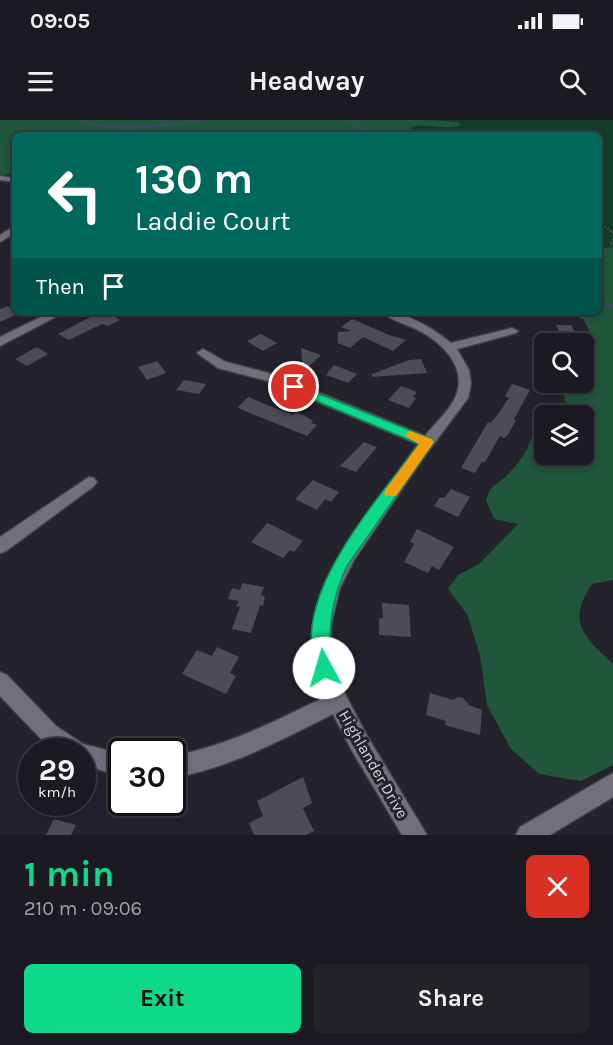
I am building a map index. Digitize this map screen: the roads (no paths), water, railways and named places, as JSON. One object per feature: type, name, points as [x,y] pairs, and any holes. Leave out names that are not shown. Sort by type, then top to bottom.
[{"type":"street","points":[[0,342],[54,315]]},
{"type":"street","name":"Highlander Drive","points":[[393,315],[426,330],[450,347],[459,360],[464,376],[464,390],[459,401],[342,562],[331,582],[325,603],[321,645],[324,668],[338,701],[415,835]]},
{"type":"street","points":[[450,347],[512,331]]},
{"type":"street","points":[[203,353],[222,365],[272,378],[427,442]]},
{"type":"street","points":[[0,546],[90,482]]},
{"type":"street","points":[[0,682],[56,738]]},
{"type":"street","points":[[186,765],[241,747],[338,701]]},
{"type":"street","points":[[528,835],[613,784]]},
{"type":"waterway","points":[[76,120],[107,127],[156,126],[204,120]]},
{"type":"waterway","points":[[347,120],[365,130],[361,132]]},
{"type":"waterway","points":[[602,303],[613,307]]}]
